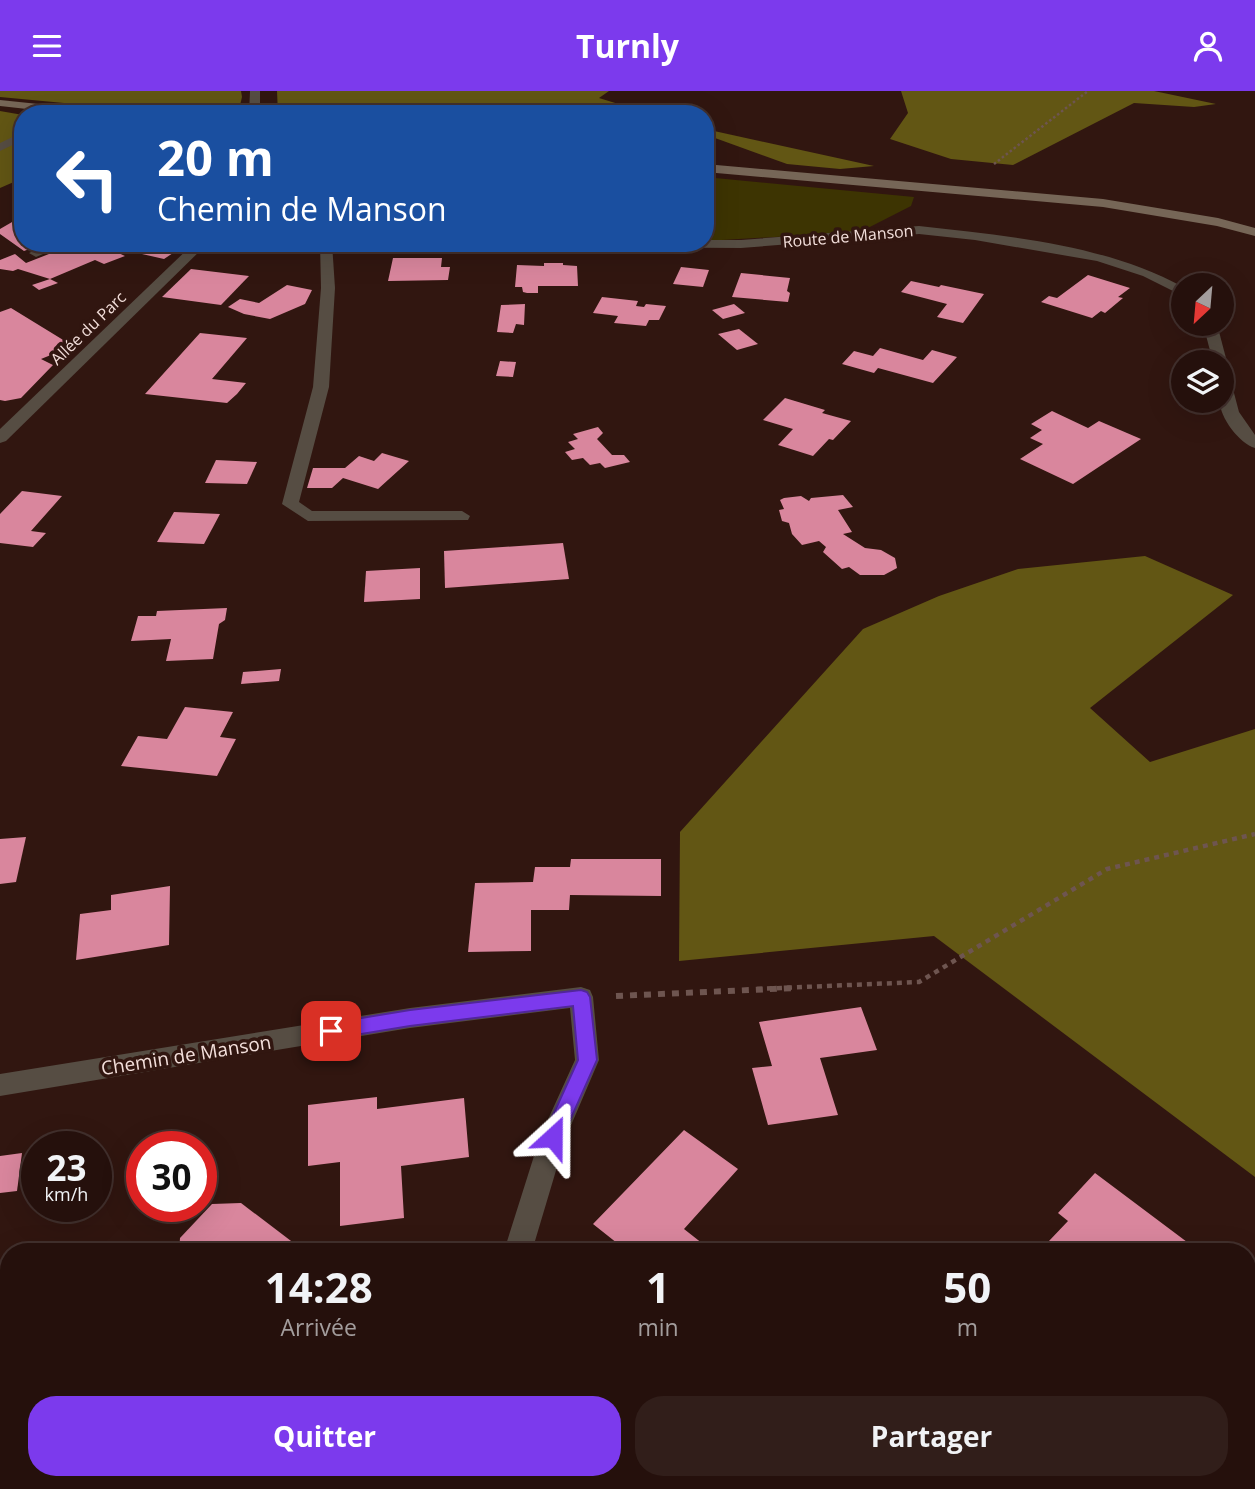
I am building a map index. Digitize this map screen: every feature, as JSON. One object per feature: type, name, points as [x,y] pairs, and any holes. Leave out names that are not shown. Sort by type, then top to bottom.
[{"type":"street","points":[[714,169],[1103,203],[1218,222],[1255,232]]},
{"type":"street","name":"Route de Manson","points":[[714,244],[919,230],[975,236],[1099,257],[1148,273],[1171,285]]},
{"type":"street","name":"Allée du Parc","points":[[0,439],[193,252]]},
{"type":"street","points":[[326,252],[328,288],[321,387],[290,504],[308,516],[462,516]]},
{"type":"street","points":[[1230,413],[1234,421],[1255,443]]},
{"type":"street","points":[[520,1243],[553,1137],[587,1060],[581,997]]},
{"type":"street","name":"Chemin de Manson","points":[[0,1085],[410,1018],[581,997]]},
{"type":"path","points":[[960,191],[1087,91]]},
{"type":"path","points":[[581,997],[919,982],[1107,869],[1255,834]]},
{"type":"shaded area","points":[[0,91],[241,91],[242,97],[240,105],[85,105],[0,97]]},
{"type":"shaded area","points":[[277,91],[609,91],[599,98],[622,105],[278,105]]},
{"type":"shaded area","points":[[901,91],[1154,91],[1216,104],[1194,107],[1134,103],[1013,165],[951,159],[890,139],[908,113]]},
{"type":"shaded area","points":[[0,111],[14,113],[14,182],[0,188]]},
{"type":"shaded area","points":[[714,131],[874,166],[840,169],[787,164],[715,138]]},
{"type":"shaded area","points":[[714,178],[914,197],[911,206],[860,232],[714,240]]},
{"type":"shaded area","points":[[1145,556],[1233,595],[1090,708],[1150,762],[1255,729],[1255,1177],[934,936],[679,961],[680,832],[863,629],[939,596],[1018,569]]},
{"type":"building","points":[[14,221],[14,244],[0,234],[0,229]]},
{"type":"building","points":[[54,252],[116,252],[125,256],[104,264],[95,260],[50,279],[18,269],[0,269],[0,260],[15,254],[26,263]]},
{"type":"building","points":[[138,252],[173,253],[164,259]]},
{"type":"building","points":[[393,258],[442,258],[441,267],[450,267],[448,280],[388,281]]},
{"type":"building","points":[[544,263],[577,266],[578,286],[538,286],[538,293],[523,292],[522,287],[515,287],[517,265],[544,266]]},
{"type":"building","points":[[681,267],[709,270],[703,287],[673,284]]},
{"type":"building","points":[[191,269],[249,276],[221,305],[162,297]]},
{"type":"building","points":[[741,273],[790,278],[788,302],[732,297]]},
{"type":"building","points":[[1088,275],[1130,288],[1118,297],[1123,298],[1105,313],[1101,311],[1092,318],[1041,302],[1049,296],[1057,298]]},
{"type":"building","points":[[50,279],[58,283],[39,290],[32,285]]},
{"type":"building","points":[[911,281],[984,294],[963,323],[937,317],[947,304],[901,292]]},
{"type":"building","points":[[287,285],[312,290],[305,304],[270,319],[244,314],[228,307],[240,299],[259,303]]},
{"type":"building","points":[[602,297],[638,301],[636,306],[666,306],[659,320],[649,320],[646,326],[614,323],[618,316],[593,313]]},
{"type":"building","points":[[525,304],[524,325],[516,324],[513,333],[497,332],[501,305]]},
{"type":"building","points":[[734,304],[745,313],[723,319],[712,310]]},
{"type":"building","points":[[11,308],[73,346],[41,359],[53,365],[21,398],[5,401],[0,400],[0,312]]},
{"type":"building","points":[[739,329],[758,344],[737,350],[718,334]]},
{"type":"building","points":[[200,333],[247,338],[212,379],[246,383],[237,394],[227,403],[145,394]]},
{"type":"building","points":[[880,348],[923,360],[932,350],[957,357],[933,383],[878,368],[874,373],[842,364],[854,351],[873,356]]},
{"type":"building","points":[[500,361],[516,362],[513,377],[496,376]]},
{"type":"building","points":[[785,398],[851,421],[813,456],[778,445],[793,429],[763,420]]},
{"type":"building","points":[[1052,411],[1088,428],[1099,421],[1141,439],[1073,484],[1020,459],[1043,444],[1030,438],[1042,430],[1031,424]]},
{"type":"building","points":[[598,427],[603,433],[597,439],[612,455],[624,455],[630,462],[605,468],[600,463],[590,465],[583,458],[572,460],[565,452],[575,449],[568,442],[578,439],[573,434]]},
{"type":"building","points":[[382,453],[409,461],[378,489],[343,478],[332,488],[307,488],[313,468],[345,468],[359,456],[374,461]]},
{"type":"building","points":[[216,460],[257,462],[247,484],[205,483]]},
{"type":"building","points":[[22,491],[62,496],[31,531],[46,533],[33,547],[0,543],[0,514]]},
{"type":"building","points":[[843,495],[853,507],[838,510],[852,532],[843,534],[865,548],[881,550],[895,558],[897,568],[884,575],[860,575],[849,567],[842,569],[823,552],[826,547],[819,541],[802,545],[792,534],[789,523],[782,521],[779,510],[784,509],[780,500],[784,498],[801,496],[809,501],[811,498]]},
{"type":"building","points":[[174,512],[220,514],[204,544],[157,542]]},
{"type":"building","points":[[563,543],[569,579],[445,588],[444,551]]},
{"type":"building","points":[[420,568],[420,599],[364,602],[366,571]]},
{"type":"building","points":[[227,608],[225,620],[219,624],[213,659],[166,661],[171,639],[131,641],[138,616],[156,616],[157,611]]},
{"type":"building","points":[[281,669],[279,681],[241,684],[243,672]]},
{"type":"building","points":[[185,707],[233,712],[220,737],[236,739],[217,776],[121,766],[138,736],[167,739]]},
{"type":"building","points":[[26,837],[16,882],[0,884],[0,839]]},
{"type":"building","points":[[571,859],[661,859],[661,896],[570,895],[569,910],[531,910],[531,951],[468,952],[475,883],[533,882],[535,867],[570,867]]},
{"type":"building","points":[[170,886],[169,945],[76,960],[80,914],[111,910],[111,895]]},
{"type":"building","points":[[861,1007],[877,1050],[820,1058],[838,1115],[768,1125],[752,1068],[772,1066],[759,1022]]},
{"type":"building","points":[[377,1097],[377,1109],[464,1098],[469,1157],[401,1166],[404,1218],[340,1226],[340,1162],[308,1166],[308,1105]]},
{"type":"building","points":[[684,1130],[738,1169],[684,1229],[702,1243],[617,1243],[593,1224]]},
{"type":"building","points":[[21,1153],[17,1191],[0,1193],[0,1156]]},
{"type":"building","points":[[1095,1173],[1188,1243],[1052,1243],[1049,1241],[1068,1221],[1058,1213]]},
{"type":"building","points":[[241,1203],[294,1243],[180,1243],[180,1238],[195,1222],[217,1222],[217,1204]]},
{"type":"route","points":[[331,1031],[410,1018],[581,997],[587,1060],[553,1137]]}]
